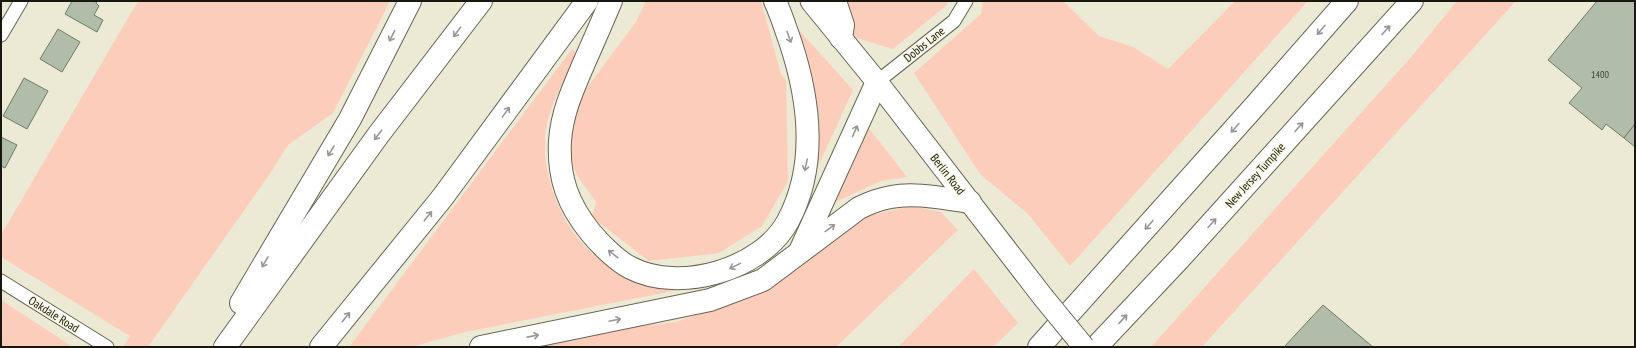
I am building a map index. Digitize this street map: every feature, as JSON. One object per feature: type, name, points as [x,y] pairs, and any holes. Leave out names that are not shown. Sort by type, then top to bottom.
[{"type":"highway","points":[[215,347],[350,119],[410,1]]},
{"type":"highway","points":[[225,347],[379,134],[481,1]]},
{"type":"highway","points":[[321,347],[442,198],[587,1]]},
{"type":"highway","points":[[611,1],[565,107],[560,140],[560,170],[569,199],[582,221],[600,244],[631,268],[655,276],[689,279],[729,269],[753,258],[771,243],[788,222],[798,196],[807,160],[808,122],[799,68],[780,11],[775,1]]},
{"type":"highway","points":[[835,1],[843,25],[841,38]]},
{"type":"highway","points":[[1039,347],[1347,1]]},
{"type":"highway","name":"New Jersey Turnpike","points":[[1096,347],[1180,258],[1412,1]]},
{"type":"highway","points":[[800,252],[877,82]]},
{"type":"highway","points":[[481,347],[710,300],[763,280],[859,208],[876,200],[892,197],[914,196],[970,202]]},
{"type":"main road","name":"Berlin Road","points":[[811,1],[877,82],[1084,347]]},
{"type":"street","points":[[1,35],[21,1]]},
{"type":"street","name":"Dobbs Lane","points":[[877,82],[954,21],[966,1]]},
{"type":"street","name":"Oakdale Road","points":[[1,282],[107,347]]},
{"type":"shaded area","points":[[138,1],[390,1],[333,113],[288,145],[269,175],[148,347],[123,347],[130,336],[1,257],[1,235]]},
{"type":"shaded area","points":[[646,1],[761,1],[781,74],[786,81],[788,181],[762,226],[719,253],[649,261],[592,217],[596,202],[578,177],[568,155],[577,101],[636,22]]},
{"type":"shaded area","points":[[843,1],[948,1],[947,5],[893,49],[850,36]]},
{"type":"shaded area","points":[[983,1],[1063,1],[1099,36],[1133,47],[1168,69],[1235,1],[1308,1],[1070,266],[1028,214],[980,174],[914,73],[981,14]]},
{"type":"shaded area","points":[[1457,1],[1516,1],[1202,347],[1151,347],[1412,56]]},
{"type":"shaded area","points":[[799,30],[853,90],[803,199],[816,114]]},
{"type":"shaded area","points":[[572,49],[577,54],[552,106],[547,124],[545,144],[546,164],[551,185],[558,205],[568,224],[580,241],[595,255],[611,266],[704,285],[465,332],[411,347],[349,347]]},
{"type":"shaded area","points":[[864,122],[907,177],[881,181],[835,202]]},
{"type":"shaded area","points":[[912,206],[941,212],[958,230],[836,347],[533,347],[590,332],[676,322],[768,290],[863,217]]},
{"type":"shaded area","points":[[974,269],[1018,323],[993,347],[898,347]]},
{"type":"shaded area","points":[[1,300],[73,347],[1,347]]},
{"type":"building","points":[[72,1],[97,1],[96,3],[99,6],[94,15],[103,20],[97,32],[65,14]]},
{"type":"building","points":[[1597,1],[1635,1],[1635,124],[1624,138],[1606,124],[1602,130],[1569,103],[1582,88],[1548,60]]},
{"type":"building","points":[[58,29],[80,42],[62,72],[40,59]]},
{"type":"building","points":[[24,78],[48,91],[27,129],[3,116]]},
{"type":"building","points":[[1635,124],[1635,147],[1624,138]]},
{"type":"building","points":[[1,137],[17,145],[5,168],[1,166]]},
{"type":"building","points":[[1323,305],[1373,347],[1284,347]]}]
